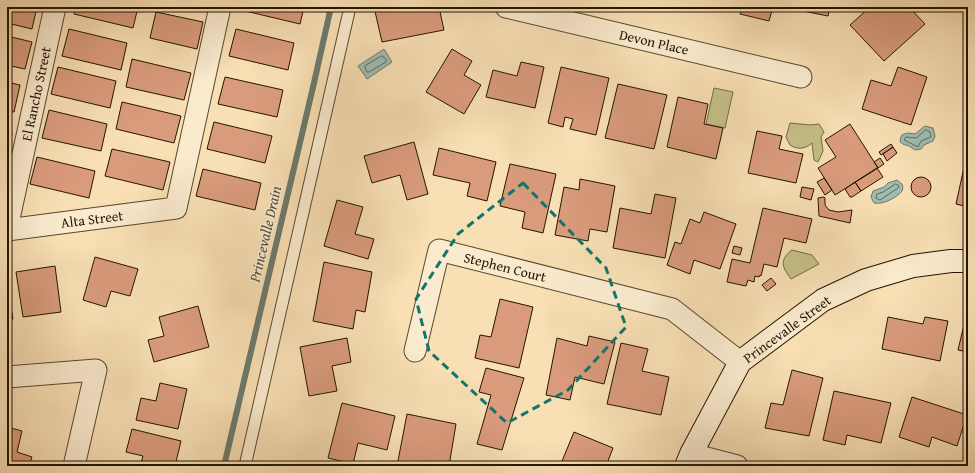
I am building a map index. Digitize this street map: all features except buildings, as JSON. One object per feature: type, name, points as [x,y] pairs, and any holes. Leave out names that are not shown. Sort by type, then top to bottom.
[{"type":"street","name":"El Rancho Street","points":[[7,229],[55,7]]},
{"type":"street","name":"Alta Street","points":[[7,229],[176,208],[220,7]]},
{"type":"street","name":"Devon Place","points":[[506,7],[801,76]]},
{"type":"street","name":"Stephen Court","points":[[416,350],[439,250],[672,309],[740,362]]},
{"type":"street","name":"Princevalle Street","points":[[688,460],[740,362],[822,300],[866,280],[913,266],[951,261],[968,261]]},
{"type":"street","points":[[7,376],[96,370],[74,466]]},
{"type":"street","points":[[688,460],[737,466]]},
{"type":"lane","points":[[245,466],[350,7]]},
{"type":"highlighted area","points":[[523,183],[606,268],[626,327],[568,390],[507,423],[429,351],[416,299],[458,234]]},
{"type":"shaded area","points":[[714,88],[733,92],[725,128],[706,124]]},
{"type":"shaded area","points":[[790,123],[810,125],[819,124],[824,132],[821,137],[823,151],[818,162],[814,160],[812,143],[807,147],[801,148],[796,148],[790,145],[786,137]]},
{"type":"shaded area","points":[[792,250],[812,255],[819,264],[791,279],[783,264],[785,257]]},
{"type":"water","points":[[384,49],[392,62],[367,79],[358,66]]},
{"type":"water","points":[[925,126],[933,128],[935,136],[933,141],[924,145],[921,149],[915,150],[900,142],[902,135],[907,133],[915,134]]},
{"type":"water","points":[[897,180],[903,186],[900,194],[885,202],[874,203],[871,197],[873,191]]},
{"type":"waterway","name":"Princevalle Drain","points":[[224,466],[331,7]]}]
